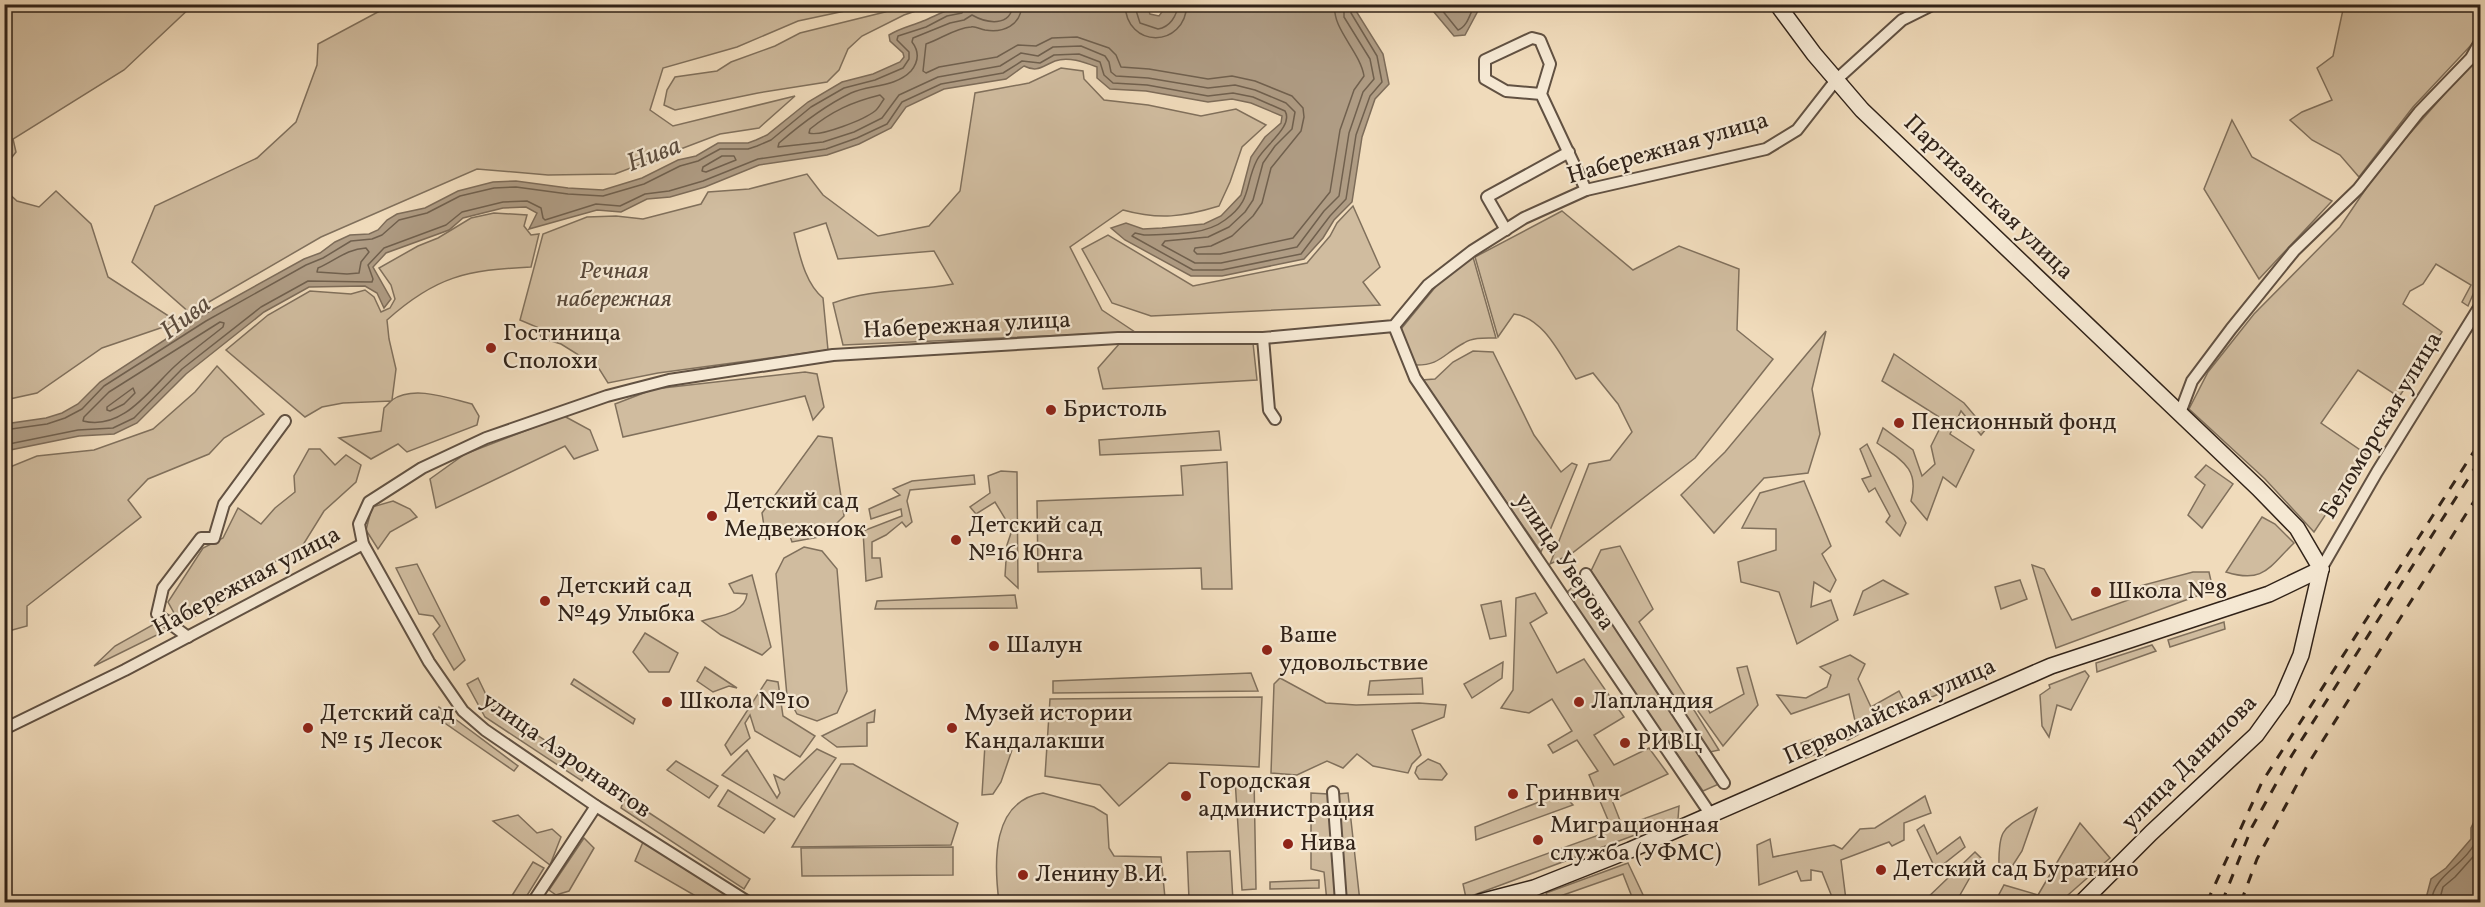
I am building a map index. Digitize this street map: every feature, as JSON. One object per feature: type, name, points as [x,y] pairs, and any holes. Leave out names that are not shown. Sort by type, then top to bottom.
[{"type":"main road","name":"Партизанская улица","points":[[1777,4],[1862,110],[2180,413],[2297,528],[2321,569]]},
{"type":"main road","name":"Первомайская улица","points":[[1480,903],[1534,888],[1710,815],[2051,666],[2269,594],[2321,569]]},
{"type":"main road","name":"улица Данилова","points":[[2082,903],[2151,833],[2256,735],[2282,699],[2301,655],[2321,569]]},
{"type":"street","name":"Набережная улица","points":[[4,729],[188,637],[363,544],[359,524],[369,502],[422,468],[486,438],[612,394],[669,380],[833,355],[1118,338],[1263,338],[1394,327],[1428,285],[1472,251],[1524,218],[1586,189],[1766,149],[1780,143],[1797,130],[1836,80],[1902,20],[1934,4]]},
{"type":"street","points":[[1541,93],[1506,91],[1485,79],[1485,60],[1532,38],[1540,40],[1550,64],[1541,93],[1586,189]]},
{"type":"street","points":[[2180,413],[2192,381],[2231,328],[2294,251],[2358,189],[2419,112],[2471,58],[2481,42]]},
{"type":"street","points":[[1506,230],[1487,197],[1569,152]]},
{"type":"street","name":"Беломорская улица","points":[[2321,569],[2377,472],[2481,306]]},
{"type":"street","name":"улица Уверова","points":[[1394,327],[1409,369],[1710,815]]},
{"type":"street","points":[[1263,338],[1269,410],[1275,419]]},
{"type":"street","points":[[188,637],[157,614],[163,588],[201,538],[214,538],[224,504],[285,421]]},
{"type":"street","name":"улица Аэронавтов","points":[[363,544],[429,662],[463,711],[485,730],[596,806],[748,903]]},
{"type":"street","points":[[1586,574],[1724,783]]},
{"type":"street","points":[[1333,792],[1341,903]]},
{"type":"street","points":[[533,903],[596,806]]},
{"type":"green space","points":[[35,5],[193,5],[124,70],[13,139],[16,152],[5,166],[5,8],[28,9]]},
{"type":"green space","points":[[391,5],[873,5],[798,21],[737,47],[663,68],[650,110],[673,126],[795,96],[759,128],[720,134],[615,174],[548,175],[477,169],[321,237],[190,313],[132,262],[155,206],[257,158],[296,122],[317,65],[318,44]]},
{"type":"green space","points":[[900,5],[933,5],[904,15],[862,36],[848,49],[839,70],[827,82],[675,110],[664,105],[667,90],[675,77],[717,71],[731,62],[775,46],[800,33],[885,12]]},
{"type":"green space","points":[[2344,5],[2478,5],[2474,42],[2413,107],[2359,177],[2340,155],[2312,140],[2290,120],[2302,112],[2332,100],[2317,68],[2333,56]]},
{"type":"green space","points":[[2480,54],[2480,278],[2468,306],[2462,302],[2471,285],[2436,264],[2423,284],[2410,291],[2403,304],[2442,332],[2399,397],[2358,370],[2321,423],[2366,454],[2314,532],[2265,479],[2189,409],[2208,372],[2254,314],[2340,227],[2382,165]]},
{"type":"green space","name":"Речная набережная","points":[[1061,68],[1083,71],[1084,79],[1104,100],[1148,105],[1201,116],[1236,109],[1266,125],[1242,147],[1219,206],[1171,216],[1148,215],[1123,210],[1070,247],[1102,310],[1135,332],[843,345],[833,303],[862,295],[953,284],[934,251],[838,259],[826,223],[794,233],[807,277],[823,298],[828,350],[658,373],[608,383],[598,367],[561,344],[541,338],[539,328],[520,320],[543,234],[587,217],[616,216],[643,219],[701,204],[708,192],[749,189],[807,174],[823,195],[878,236],[929,226],[960,191],[975,93],[1029,83]]},
{"type":"green space","points":[[2232,120],[2252,157],[2332,201],[2259,279],[2204,189]]},
{"type":"green space","points":[[4,189],[17,201],[39,207],[56,191],[91,224],[108,277],[178,322],[102,348],[37,393],[5,400]]},
{"type":"green space","points":[[1353,206],[1380,267],[1363,282],[1380,305],[1151,316],[1112,303],[1082,249],[1108,235],[1193,286],[1307,263]]},
{"type":"green space","points":[[1562,211],[1633,270],[1679,246],[1739,269],[1737,330],[1773,359],[1695,458],[1571,554],[1550,564],[1589,464],[1610,460],[1632,432],[1618,404],[1593,373],[1576,379],[1550,339],[1534,322],[1514,314],[1498,337],[1475,257]]},
{"type":"green space","points":[[494,213],[527,215],[524,226],[531,235],[539,234],[531,267],[488,270],[453,278],[421,294],[387,320],[396,369],[392,400],[410,393],[421,393],[472,404],[479,416],[477,425],[407,452],[398,444],[371,459],[339,438],[381,431],[384,408],[391,401],[343,403],[322,407],[305,417],[226,350],[268,315],[310,291],[351,294],[365,290],[374,297],[381,312],[390,308],[395,299],[391,285],[379,268],[418,246],[438,238],[471,218]]},
{"type":"green space","points":[[1473,257],[1496,338],[1471,340],[1430,364],[1414,365],[1401,329],[1446,274]]},
{"type":"green space","points":[[1826,331],[1812,389],[1820,434],[1808,473],[1764,478],[1714,533],[1681,495],[1725,452]]},
{"type":"green space","points":[[1120,343],[1253,343],[1257,380],[1103,389],[1098,368]]},
{"type":"green space","points":[[1473,351],[1493,352],[1534,435],[1561,472],[1572,463],[1577,465],[1541,552],[1422,380],[1435,379],[1453,362]]},
{"type":"green space","points":[[1894,354],[1964,403],[1986,429],[1981,435],[1961,411],[1950,434],[1974,450],[1956,487],[1943,477],[1927,520],[1911,501],[1913,480],[1911,473],[1901,460],[1877,443],[1883,428],[1913,450],[1922,476],[1935,464],[1931,446],[1944,420],[1882,381]]},
{"type":"green space","points":[[217,366],[264,414],[224,438],[209,454],[148,479],[128,500],[141,517],[27,606],[27,626],[5,632],[5,469],[37,456],[94,450],[153,429],[195,392]]},
{"type":"green space","points":[[805,372],[817,374],[824,407],[813,420],[805,396],[623,437],[615,404],[654,389]]},
{"type":"green space","points":[[564,416],[590,430],[598,450],[574,459],[565,446],[436,508],[430,479],[465,454]]},
{"type":"green space","points":[[1219,431],[1221,450],[1100,455],[1099,440]]},
{"type":"green space","points":[[818,436],[832,438],[844,516],[824,536],[792,542],[787,528],[766,539],[762,513]]},
{"type":"green space","points":[[1867,444],[1906,523],[1900,536],[1886,522],[1890,516],[1875,488],[1869,492],[1862,479],[1871,476],[1860,449]]},
{"type":"green space","points":[[309,449],[320,449],[335,465],[346,455],[361,465],[356,482],[324,511],[303,545],[263,569],[236,596],[94,666],[115,646],[174,613],[168,602],[203,548],[223,538],[238,508],[261,524],[275,508],[295,492],[294,476]]},
{"type":"green space","points":[[1227,462],[1232,589],[1202,589],[1201,568],[1038,572],[1037,501],[1183,495],[1181,466]]},
{"type":"green space","points":[[2206,465],[2233,484],[2202,528],[2188,515],[2205,485],[2195,477]]},
{"type":"green space","points":[[1001,471],[1017,472],[1018,588],[1005,576],[1007,545],[1012,530],[995,502],[976,514],[970,507],[990,493],[988,476]]},
{"type":"green space","points":[[974,475],[975,484],[910,490],[907,501],[912,522],[906,527],[902,522],[886,535],[872,542],[872,558],[880,558],[882,577],[866,581],[863,531],[902,516],[901,509],[871,519],[869,509],[900,495],[893,489],[912,481]]},
{"type":"green space","points":[[1804,481],[1831,546],[1822,554],[1836,580],[1830,592],[1814,582],[1811,607],[1831,600],[1838,620],[1797,644],[1779,592],[1741,582],[1738,562],[1776,550],[1776,529],[1742,528],[1760,493]]},
{"type":"green space","points":[[393,501],[410,509],[417,517],[390,532],[378,549],[366,530],[372,507]]},
{"type":"green space","points":[[2262,517],[2275,524],[2294,543],[2272,566],[2258,574],[2249,576],[2226,572]]},
{"type":"green space","points":[[1620,546],[1653,609],[1639,622],[1719,750],[1710,752],[1591,571],[1601,550]]},
{"type":"green space","points":[[804,547],[822,551],[837,569],[847,691],[837,713],[817,721],[797,714],[787,696],[776,574],[784,558]]},
{"type":"green space","points":[[417,564],[465,660],[454,670],[433,634],[440,626],[433,616],[419,614],[396,568]]},
{"type":"green space","points":[[2032,565],[2044,569],[2072,620],[2134,598],[2136,587],[2193,572],[2209,572],[2213,590],[2056,648]]},
{"type":"green space","points":[[752,575],[771,647],[762,655],[721,635],[702,621],[730,613],[741,606],[747,594],[734,593],[729,584]]},
{"type":"green space","points":[[1582,578],[1719,784],[1703,791],[1565,594]]},
{"type":"green space","points":[[1883,580],[1908,594],[1854,615],[1863,591]]},
{"type":"green space","points":[[2020,580],[2027,599],[2001,609],[1995,587]]},
{"type":"green space","points":[[1535,593],[1547,613],[1530,623],[1557,673],[1584,659],[1624,717],[1594,735],[1614,765],[1649,748],[1668,774],[1612,800],[1621,823],[1611,827],[1589,775],[1598,771],[1577,740],[1553,753],[1548,745],[1572,731],[1552,699],[1529,713],[1501,708],[1513,690],[1516,598]]},
{"type":"green space","points":[[1015,595],[1017,608],[875,609],[877,601]]},
{"type":"green space","points":[[1501,601],[1506,636],[1490,639],[1481,605]]},
{"type":"green space","points":[[2224,622],[2225,629],[2170,647],[2168,640]]},
{"type":"green space","points":[[645,633],[678,653],[669,672],[649,672],[633,652]]},
{"type":"green space","points":[[2152,645],[2156,651],[2097,672],[2096,663]]},
{"type":"green space","points":[[1850,655],[1865,664],[1858,679],[1871,707],[1899,691],[1908,708],[1848,740],[1830,741],[1826,750],[1806,758],[1801,743],[1856,725],[1849,694],[1791,714],[1777,695],[1806,698],[1827,687],[1831,675],[1820,667]]},
{"type":"green space","points":[[1503,662],[1502,678],[1472,698],[1464,684]]},
{"type":"green space","points":[[1747,666],[1758,705],[1723,746],[1698,711],[1704,701],[1710,713],[1744,694],[1737,668]]},
{"type":"green space","points":[[705,667],[737,688],[729,686],[713,692],[697,681]]},
{"type":"green space","points":[[2085,671],[2089,676],[2071,710],[2057,705],[2049,737],[2042,726],[2040,695],[2050,688],[2049,685]]},
{"type":"green space","points":[[1251,673],[1258,691],[1053,693],[1053,681]]},
{"type":"green space","points":[[1966,674],[1970,681],[1927,699],[1923,693]]},
{"type":"green space","points":[[478,678],[491,705],[589,769],[582,781],[485,717],[467,684]]},
{"type":"green space","points":[[1280,678],[1326,703],[1446,705],[1444,717],[1412,730],[1421,755],[1412,764],[1408,773],[1373,766],[1357,754],[1343,768],[1327,761],[1297,775],[1271,773],[1274,684]]},
{"type":"green space","points":[[1422,678],[1423,694],[1368,695],[1370,681]]},
{"type":"green space","points":[[574,679],[635,719],[633,724],[571,684]]},
{"type":"green space","points":[[767,680],[778,682],[783,716],[815,736],[800,757],[755,731],[750,715],[745,723],[750,738],[731,755],[725,745]]},
{"type":"green space","points":[[1262,697],[1259,767],[1169,763],[1119,806],[1100,785],[1045,776],[1050,699]]},
{"type":"green space","points":[[439,707],[518,766],[514,771],[436,717]]},
{"type":"green space","points":[[875,710],[874,722],[867,723],[867,746],[837,747],[822,736]]},
{"type":"green space","points":[[985,744],[1013,747],[1001,782],[993,794],[982,795]]},
{"type":"green space","points":[[817,749],[836,758],[794,817],[722,775],[747,750],[777,798],[780,793],[774,775],[784,780]]},
{"type":"green space","points":[[1428,759],[1440,764],[1447,774],[1442,780],[1419,779],[1415,773],[1417,767]]},
{"type":"green space","points":[[676,761],[718,786],[709,798],[667,770]]},
{"type":"green space","points":[[841,764],[853,764],[958,823],[951,845],[792,847]]},
{"type":"green space","points":[[1254,778],[1256,889],[1242,890],[1235,779]]},
{"type":"green space","points":[[728,790],[775,819],[764,833],[718,806]]},
{"type":"green space","points":[[1043,793],[1094,807],[1107,815],[1109,848],[1114,856],[1161,857],[1165,898],[1159,902],[999,902],[997,852],[1005,821],[1013,808],[1026,798]]},
{"type":"green space","points":[[1311,793],[1328,794],[1338,902],[1327,902],[1324,872],[1311,869]]},
{"type":"green space","points":[[1348,793],[1360,902],[1345,902],[1337,794]]},
{"type":"green space","points":[[1562,793],[1573,805],[1476,840],[1475,827]]},
{"type":"green space","points":[[1925,796],[1931,813],[1904,823],[1904,840],[1892,846],[1889,842],[1841,860],[1846,900],[1834,902],[1822,872],[1811,870],[1811,880],[1801,881],[1797,871],[1759,885],[1757,845],[1770,839],[1773,857],[1834,845],[1842,849],[1860,829],[1875,828]]},
{"type":"green space","points":[[625,797],[750,879],[744,889],[621,808]]},
{"type":"green space","points":[[1679,806],[1678,819],[1466,898],[1463,884]]},
{"type":"green space","points":[[2037,808],[2022,851],[2011,868],[1999,869],[2000,844],[2005,830]]},
{"type":"green space","points":[[518,815],[537,833],[552,829],[561,837],[550,865],[493,821]]},
{"type":"green space","points":[[2080,823],[2110,858],[2060,902],[1995,902],[2004,885],[2038,895]]},
{"type":"green space","points":[[1924,825],[1937,854],[1960,837],[1965,847],[1936,870],[1917,830]]},
{"type":"green space","points":[[584,838],[594,848],[569,891],[556,895],[549,890]]},
{"type":"green space","points":[[643,842],[737,902],[706,902],[635,861]]},
{"type":"green space","points":[[953,847],[953,875],[802,876],[801,848]]},
{"type":"green space","points":[[1230,851],[1233,901],[1193,902],[1189,899],[1187,852]]},
{"type":"green space","points":[[1975,852],[1981,858],[1956,902],[1923,902]]},
{"type":"green space","points":[[533,862],[544,868],[523,902],[508,902]]},
{"type":"green space","points":[[1628,863],[1645,899],[1634,902],[1623,874],[1549,900],[1546,893]]},
{"type":"green space","points":[[1319,880],[1319,888],[1270,889],[1270,882]]},
{"type":"water","name":"Нива","points":[[1008,5],[1143,5],[1147,6],[1150,14],[1159,16],[1167,5],[1364,5],[1356,11],[1383,54],[1389,84],[1375,99],[1362,137],[1352,202],[1334,220],[1323,238],[1304,259],[1222,276],[1191,276],[1125,240],[1111,228],[1126,223],[1143,229],[1204,224],[1221,216],[1241,195],[1251,157],[1265,137],[1281,123],[1282,116],[1251,103],[1232,99],[1208,102],[1146,91],[1110,89],[1097,78],[1097,67],[1076,60],[1055,61],[1037,69],[1024,66],[1006,79],[944,89],[906,107],[891,128],[859,144],[827,155],[759,165],[705,187],[670,197],[647,199],[621,212],[597,210],[529,229],[537,213],[526,207],[503,208],[463,218],[449,230],[386,253],[373,267],[391,299],[384,308],[377,293],[365,286],[309,287],[264,312],[186,374],[137,423],[114,434],[79,436],[5,451],[5,424],[46,418],[62,413],[78,404],[100,382],[203,315],[304,259],[320,253],[335,242],[350,235],[369,234],[378,230],[387,220],[397,214],[425,208],[458,191],[493,182],[516,181],[603,190],[642,178],[678,160],[696,156],[718,143],[748,143],[767,135],[808,102],[842,82],[873,74],[900,62],[904,57],[903,53],[890,41],[889,35],[955,8]]},
{"type":"water","points":[[1428,5],[1485,5],[1479,9],[1465,35],[1454,36]]},
{"type":"water","points":[[2480,809],[2480,902],[2425,902],[2431,879],[2446,868],[2471,839],[2471,828]]},
{"type":"railway","points":[[2207,902],[2262,782],[2480,442]]},
{"type":"railway","points":[[2222,902],[2252,827],[2292,755],[2480,460]]},
{"type":"railway","points":[[2241,902],[2257,859],[2308,764],[2480,492]]},
{"type":"place","name":"Гостиница Сполохи","points":[[491,348]]},
{"type":"place","name":"Бристоль","points":[[1051,410]]},
{"type":"place","name":"Пенсионный фонд","points":[[1899,423]]},
{"type":"place","name":"Детский сад Медвежонок","points":[[712,516]]},
{"type":"place","name":"Детский сад №16 Юнга","points":[[956,540]]},
{"type":"place","name":"Школа №8","points":[[2096,592]]},
{"type":"place","name":"Детский сад №49 Улыбка","points":[[545,601]]},
{"type":"place","name":"Шалун","points":[[994,646]]},
{"type":"place","name":"Ваше удовольствие","points":[[1267,650]]},
{"type":"place","name":"Школа №10","points":[[667,702]]},
{"type":"place","name":"Лапландия","points":[[1579,702]]},
{"type":"place","name":"Детский сад № 15 Лесок","points":[[308,728]]},
{"type":"place","name":"Музей истории Кандалакши","points":[[952,728]]},
{"type":"place","name":"РИВЦ","points":[[1625,743]]},
{"type":"place","name":"Гринвич","points":[[1513,794]]},
{"type":"place","name":"Городская администрация","points":[[1186,796]]},
{"type":"place","name":"Миграционная служба (УФМС)","points":[[1538,840]]},
{"type":"place","name":"Нива","points":[[1288,844]]},
{"type":"place","name":"Детский сад Буратино","points":[[1881,870]]},
{"type":"place","name":"Ленину В.И.","points":[[1023,875]]}]
